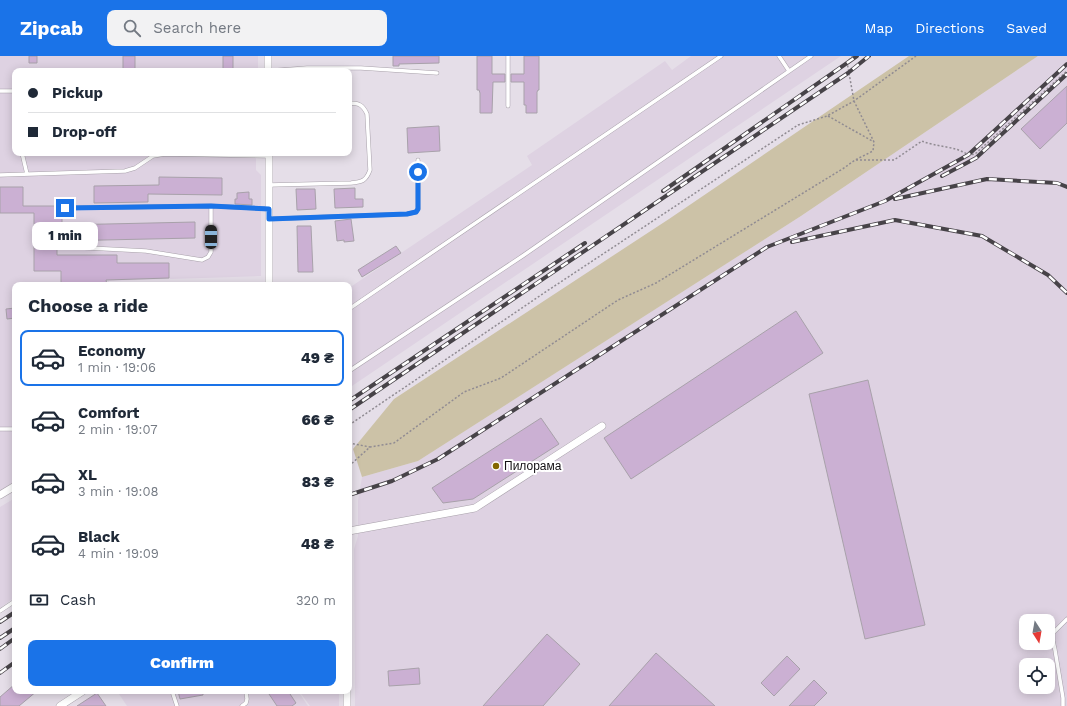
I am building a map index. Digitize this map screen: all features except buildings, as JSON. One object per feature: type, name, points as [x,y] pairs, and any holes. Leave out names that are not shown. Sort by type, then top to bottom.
[{"type":"street","points":[[268,56],[268,68]]},
{"type":"street","points":[[269,156],[269,282]]},
{"type":"street","points":[[352,530],[474,508],[602,426]]},
{"type":"street","points":[[0,495],[12,488]]},
{"type":"street","points":[[61,706],[79,694]]},
{"type":"street","points":[[347,694],[348,706]]},
{"type":"lane","points":[[508,56],[508,106]]},
{"type":"lane","points":[[352,307],[721,56]]},
{"type":"lane","points":[[778,56],[789,71]]},
{"type":"lane","points":[[352,369],[524,255],[811,56]]},
{"type":"lane","points":[[307,68],[361,68],[437,73]]},
{"type":"lane","points":[[0,91],[12,91]]},
{"type":"lane","points":[[269,185],[351,183],[360,182],[367,178],[370,170],[367,114],[360,104],[352,103]]},
{"type":"lane","points":[[23,156],[27,174]]},
{"type":"lane","points":[[0,175],[125,171],[135,168],[154,156]]},
{"type":"lane","points":[[269,219],[407,214],[416,212],[418,209],[418,160]]},
{"type":"lane","points":[[65,208],[211,206],[269,209]]},
{"type":"lane","points":[[70,247],[146,251],[202,260],[208,257],[211,252],[211,206]]},
{"type":"lane","points":[[0,429],[12,429]]},
{"type":"lane","points":[[0,611],[12,603]]},
{"type":"lane","points":[[1063,706],[1053,633],[1067,619]]},
{"type":"lane","points":[[173,694],[177,706]]},
{"type":"lane","points":[[242,706],[246,703],[246,694]]},
{"type":"path","points":[[352,444],[370,447],[394,443],[464,392],[501,378],[618,300],[656,283],[855,160],[873,151],[874,142],[854,101],[847,62],[854,56]]},
{"type":"path","points":[[352,423],[547,291],[798,126],[827,116],[854,101],[916,56]]},
{"type":"path","points":[[855,160],[894,160],[922,141],[930,145],[947,147],[968,155],[975,154],[1067,71]]},
{"type":"path","points":[[827,116],[874,142]]},
{"type":"path","points":[[352,463],[370,447]]},
{"type":"shaded area","points":[[0,56],[258,56],[258,68],[12,68],[12,156],[256,156],[256,170],[261,175],[261,276],[109,282],[12,282],[12,484],[0,491]]},
{"type":"shaded area","points":[[691,56],[841,56],[352,386],[352,286],[532,165],[527,156],[665,61],[672,70]]},
{"type":"shaded area","points":[[909,56],[1038,56],[801,216],[418,461],[362,477],[353,449],[394,399],[669,219]]},
{"type":"shaded area","points":[[1038,56],[1067,56],[1067,706],[355,706],[354,549],[358,536],[358,501],[362,477],[418,461],[801,216]]},
{"type":"shaded area","points":[[12,500],[12,599],[0,608],[0,507]]},
{"type":"shaded area","points":[[119,694],[300,694],[308,706],[127,706]]},
{"type":"shaded area","points":[[301,694],[339,694],[339,706],[310,706]]},
{"type":"railway","points":[[663,191],[857,56]]},
{"type":"railway","points":[[352,408],[848,73],[869,56]]},
{"type":"railway","points":[[352,494],[392,481],[438,459],[767,247],[885,201],[968,155],[1067,64]]},
{"type":"railway","points":[[942,176],[976,158],[1067,74]]},
{"type":"railway","points":[[895,199],[987,179],[1057,183],[1067,187]]},
{"type":"railway","points":[[792,242],[895,220],[982,236],[1048,275],[1067,293]]},
{"type":"railway","points":[[352,399],[585,243]]},
{"type":"railway","points":[[0,622],[12,614]]},
{"type":"railway","points":[[0,638],[12,630]]},
{"type":"railway","points":[[0,649],[12,640]]},
{"type":"railway","points":[[0,673],[12,664]]},
{"type":"place","name":"Пилорама","points":[[496,466]]},
{"type":"route","points":[[65,208],[211,206],[269,209],[269,219],[407,214],[416,212],[418,209],[418,172]]}]
